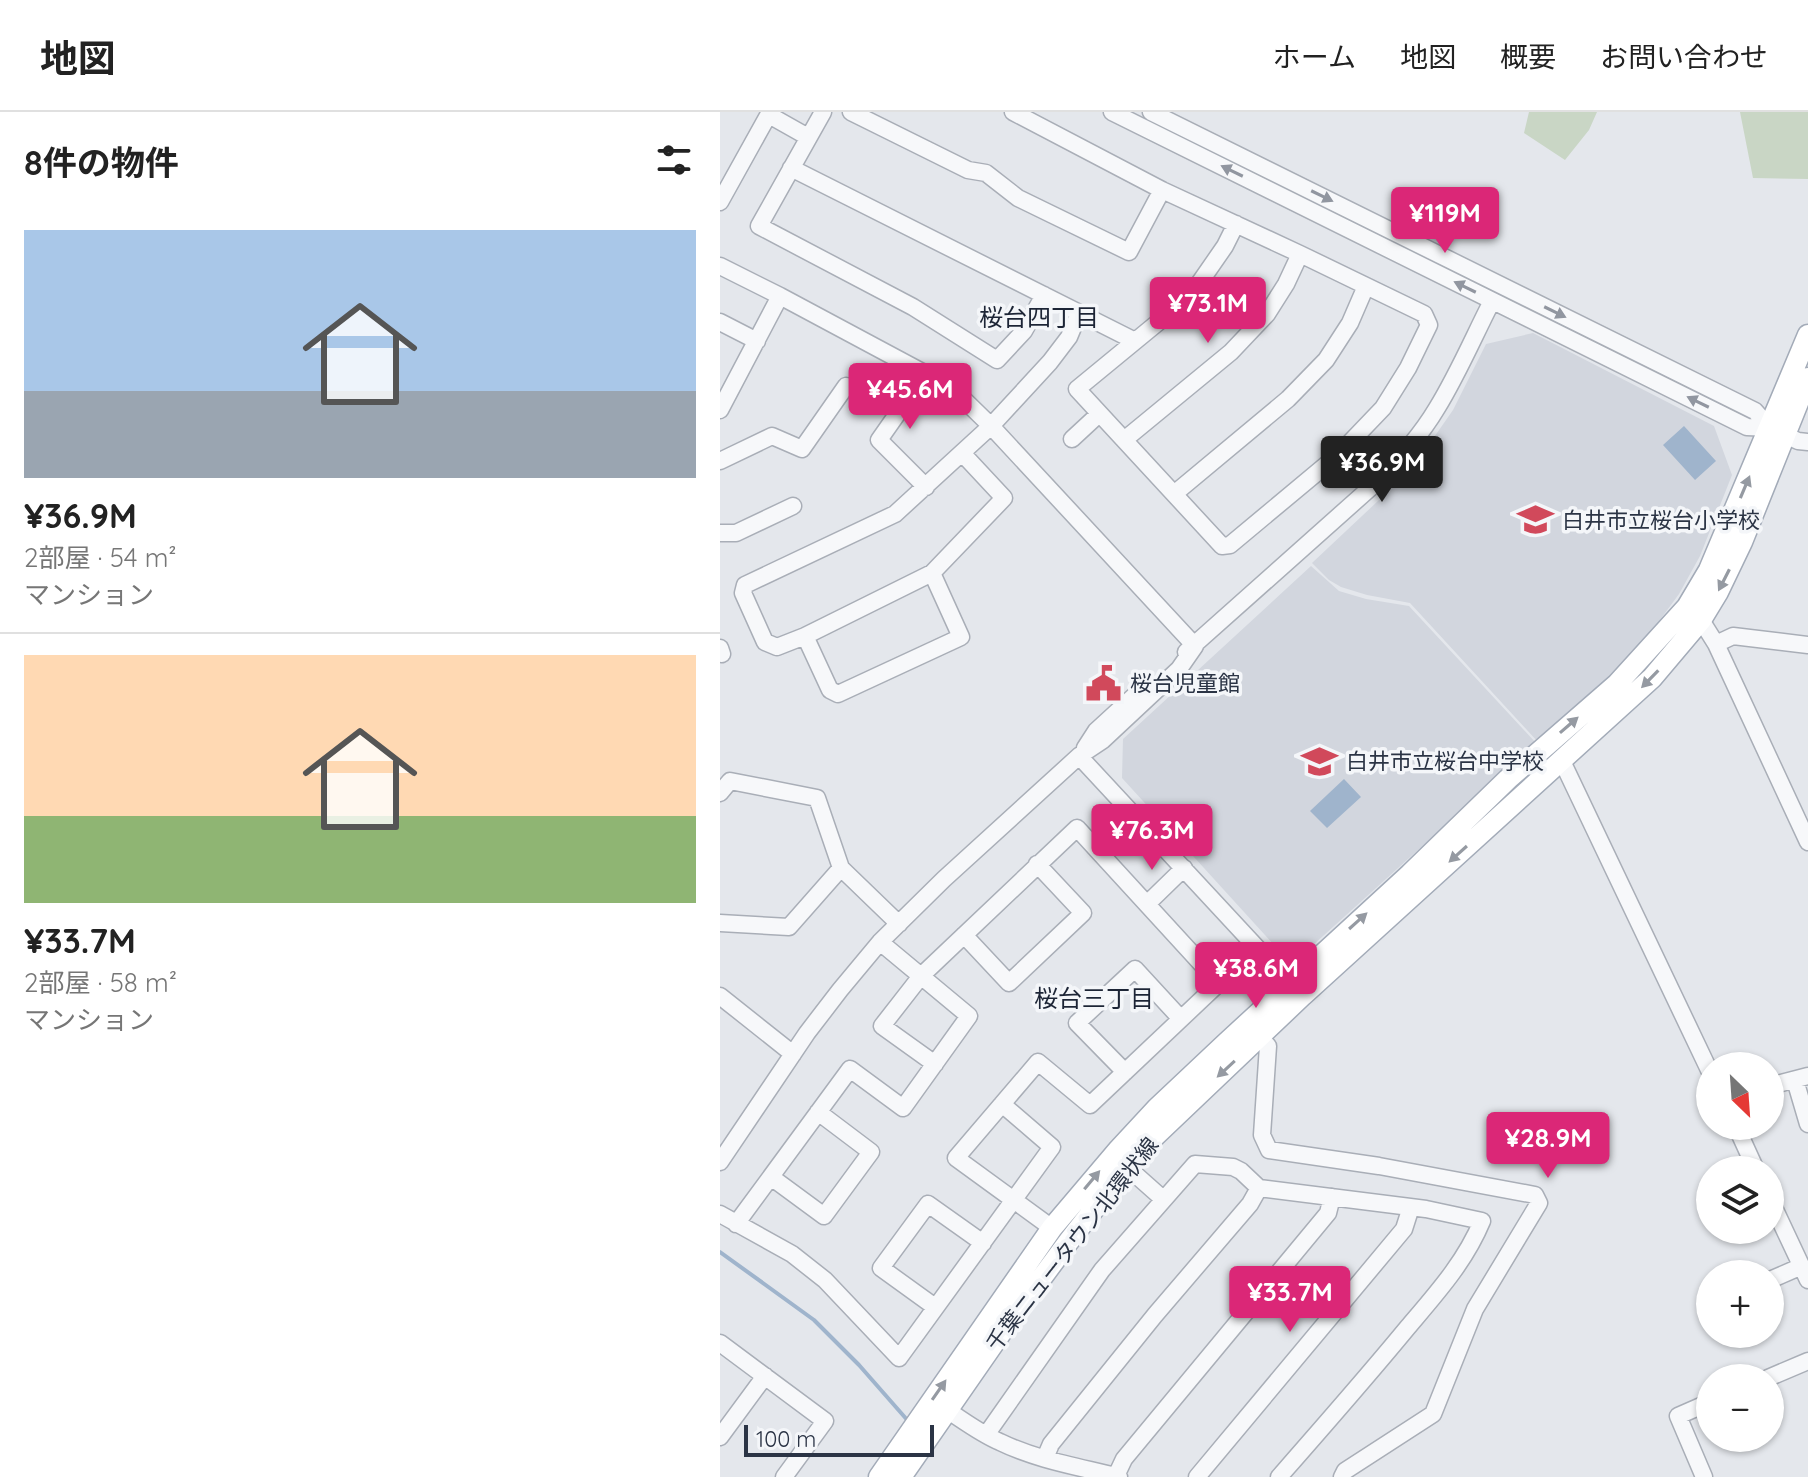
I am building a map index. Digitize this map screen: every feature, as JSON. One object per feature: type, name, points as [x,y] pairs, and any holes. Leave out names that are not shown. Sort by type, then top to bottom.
[{"type":"main road","name":"千葉ニュータウン北環状線","points":[[879,1477],[1052,1228],[1157,1108],[1652,678],[1694,614],[1730,568],[1808,335]]},
{"type":"main road","name":"千葉ニュータウン北環状線","points":[[1777,432],[1808,378]]},
{"type":"main road","name":"千葉ニュータウン北環状線","points":[[901,1477],[1046,1272],[1127,1167],[1155,1136],[1260,1037],[1296,990],[1508,779],[1694,614]]},
{"type":"street","points":[[823,112],[759,226],[913,307],[997,360],[1024,331],[1044,295]]},
{"type":"street","points":[[851,112],[968,170],[986,173],[1018,198],[1129,252],[1162,190]]},
{"type":"street","points":[[1013,112],[1162,190],[1236,224],[1300,254],[1424,314],[1429,325],[1408,368],[1383,408],[1338,455],[1230,545],[1222,546],[1077,389],[1167,315],[1198,285],[1219,256],[1236,224]]},
{"type":"street","points":[[1112,112],[1747,427],[1808,442]]},
{"type":"street","points":[[1151,112],[1755,411],[1777,432]]},
{"type":"street","points":[[720,202],[769,114],[808,137]]},
{"type":"street","points":[[791,168],[1135,341]]},
{"type":"street","points":[[1124,440],[1231,352],[1267,314],[1300,254]]},
{"type":"street","points":[[720,266],[952,388],[1195,646]]},
{"type":"street","points":[[1174,494],[1288,399],[1326,360],[1350,323],[1366,286]]},
{"type":"street","points":[[720,410],[780,296]]},
{"type":"street","points":[[720,1161],[793,1054],[880,942],[1079,756],[1103,740],[1179,669],[1195,646],[1399,459],[1439,406],[1492,301]]},
{"type":"street","points":[[962,453],[1004,498],[932,573],[805,636],[777,647],[765,642],[743,593],[745,585],[895,514],[991,426],[1050,362],[1069,337],[1079,313]]},
{"type":"street","points":[[720,322],[757,341]]},
{"type":"street","points":[[926,373],[879,440],[926,487]]},
{"type":"street","points":[[720,461],[772,436],[802,449],[846,386]]},
{"type":"street","points":[[1072,439],[1099,414]]},
{"type":"street","points":[[720,533],[736,533],[793,506]]},
{"type":"street","points":[[805,636],[830,690],[838,694],[961,637],[932,573]]},
{"type":"street","points":[[1694,614],[1716,644],[1808,842]]},
{"type":"street","points":[[1716,644],[1733,636],[1808,645]]},
{"type":"street","points":[[1079,756],[1296,990]]},
{"type":"street","points":[[1561,759],[1700,1052]]},
{"type":"street","points":[[720,793],[730,781],[817,798],[841,868],[899,924]]},
{"type":"street","points":[[935,1064],[882,1026],[921,976],[1077,828],[1219,983],[1090,1105],[1038,1062],[956,1158],[1052,1228]]},
{"type":"street","points":[[964,935],[1009,983],[1083,913],[1037,864]]},
{"type":"street","points":[[720,923],[789,927],[841,868]]},
{"type":"street","points":[[1147,904],[1184,868]]},
{"type":"street","points":[[736,1224],[850,1069],[903,1108],[969,1016],[880,942]]},
{"type":"street","points":[[1125,1072],[1077,1023],[1135,969],[1181,1019]]},
{"type":"street","points":[[720,996],[793,1054]]},
{"type":"street","points":[[1260,1037],[1268,1046],[1262,1135],[1269,1150],[1379,1166],[1535,1195],[1539,1203],[1475,1309],[1433,1414],[1345,1471],[1342,1477]]},
{"type":"street","points":[[1802,1078],[1808,1124]]},
{"type":"street","points":[[720,1214],[792,1254],[825,1280],[899,1358],[1052,1147],[1002,1104]]},
{"type":"street","points":[[771,1177],[824,1216],[871,1152],[818,1112]]},
{"type":"street","points":[[986,1435],[1102,1270],[1195,1164],[1233,1167],[1259,1188],[1411,1207],[1482,1221],[1453,1272],[1368,1376],[1279,1477]]},
{"type":"street","points":[[1127,1167],[1163,1199]]},
{"type":"street","points":[[1045,1458],[1051,1444],[1250,1204],[1259,1188]]},
{"type":"street","points":[[947,1410],[1012,1448],[1118,1477],[1124,1459],[1328,1213],[1332,1197]]},
{"type":"street","points":[[935,1307],[881,1268],[928,1204],[983,1243]]},
{"type":"street","points":[[1197,1477],[1404,1229],[1411,1207]]},
{"type":"street","points":[[1784,1221],[1801,1247],[1805,1273],[1784,1277]]},
{"type":"street","points":[[720,1343],[825,1421],[784,1477]]},
{"type":"street","points":[[1784,1371],[1808,1361]]},
{"type":"street","points":[[720,1437],[765,1376]]},
{"type":"street","points":[[1696,1408],[1678,1416],[1704,1477]]},
{"type":"shaded area","name":"白井市立桜台小学校","points":[[1533,333],[1714,426],[1732,475],[1700,556],[1679,594],[1621,667],[1538,742],[1410,603],[1341,587],[1312,563],[1396,484],[1423,453],[1453,410],[1486,344]]},
{"type":"shaded area","name":"白井市立桜台中学校","points":[[1311,566],[1339,591],[1409,606],[1536,743],[1312,946],[1274,945],[1122,778],[1123,739]]},
{"type":"green space","points":[[1529,112],[1597,112],[1589,130],[1565,160],[1524,133]]},
{"type":"green space","points":[[1740,112],[1808,112],[1808,179],[1753,178]]},
{"type":"water","points":[[1684,426],[1716,461],[1695,480],[1663,445]]},
{"type":"water","points":[[1344,779],[1361,797],[1327,828],[1310,811]]},
{"type":"waterway","points":[[720,1252],[814,1320],[909,1422]]},
{"type":"place","name":"白井市立桜台小学校","points":[[1536,520]]},
{"type":"place","name":"桜台児童館","points":[[1104,683]]},
{"type":"place","name":"白井市立桜台中学校","points":[[1320,761]]},
{"type":"district","name":"桜台四丁目","points":[[1039,318]]},
{"type":"district","name":"桜台三丁目","points":[[1094,999]]}]
